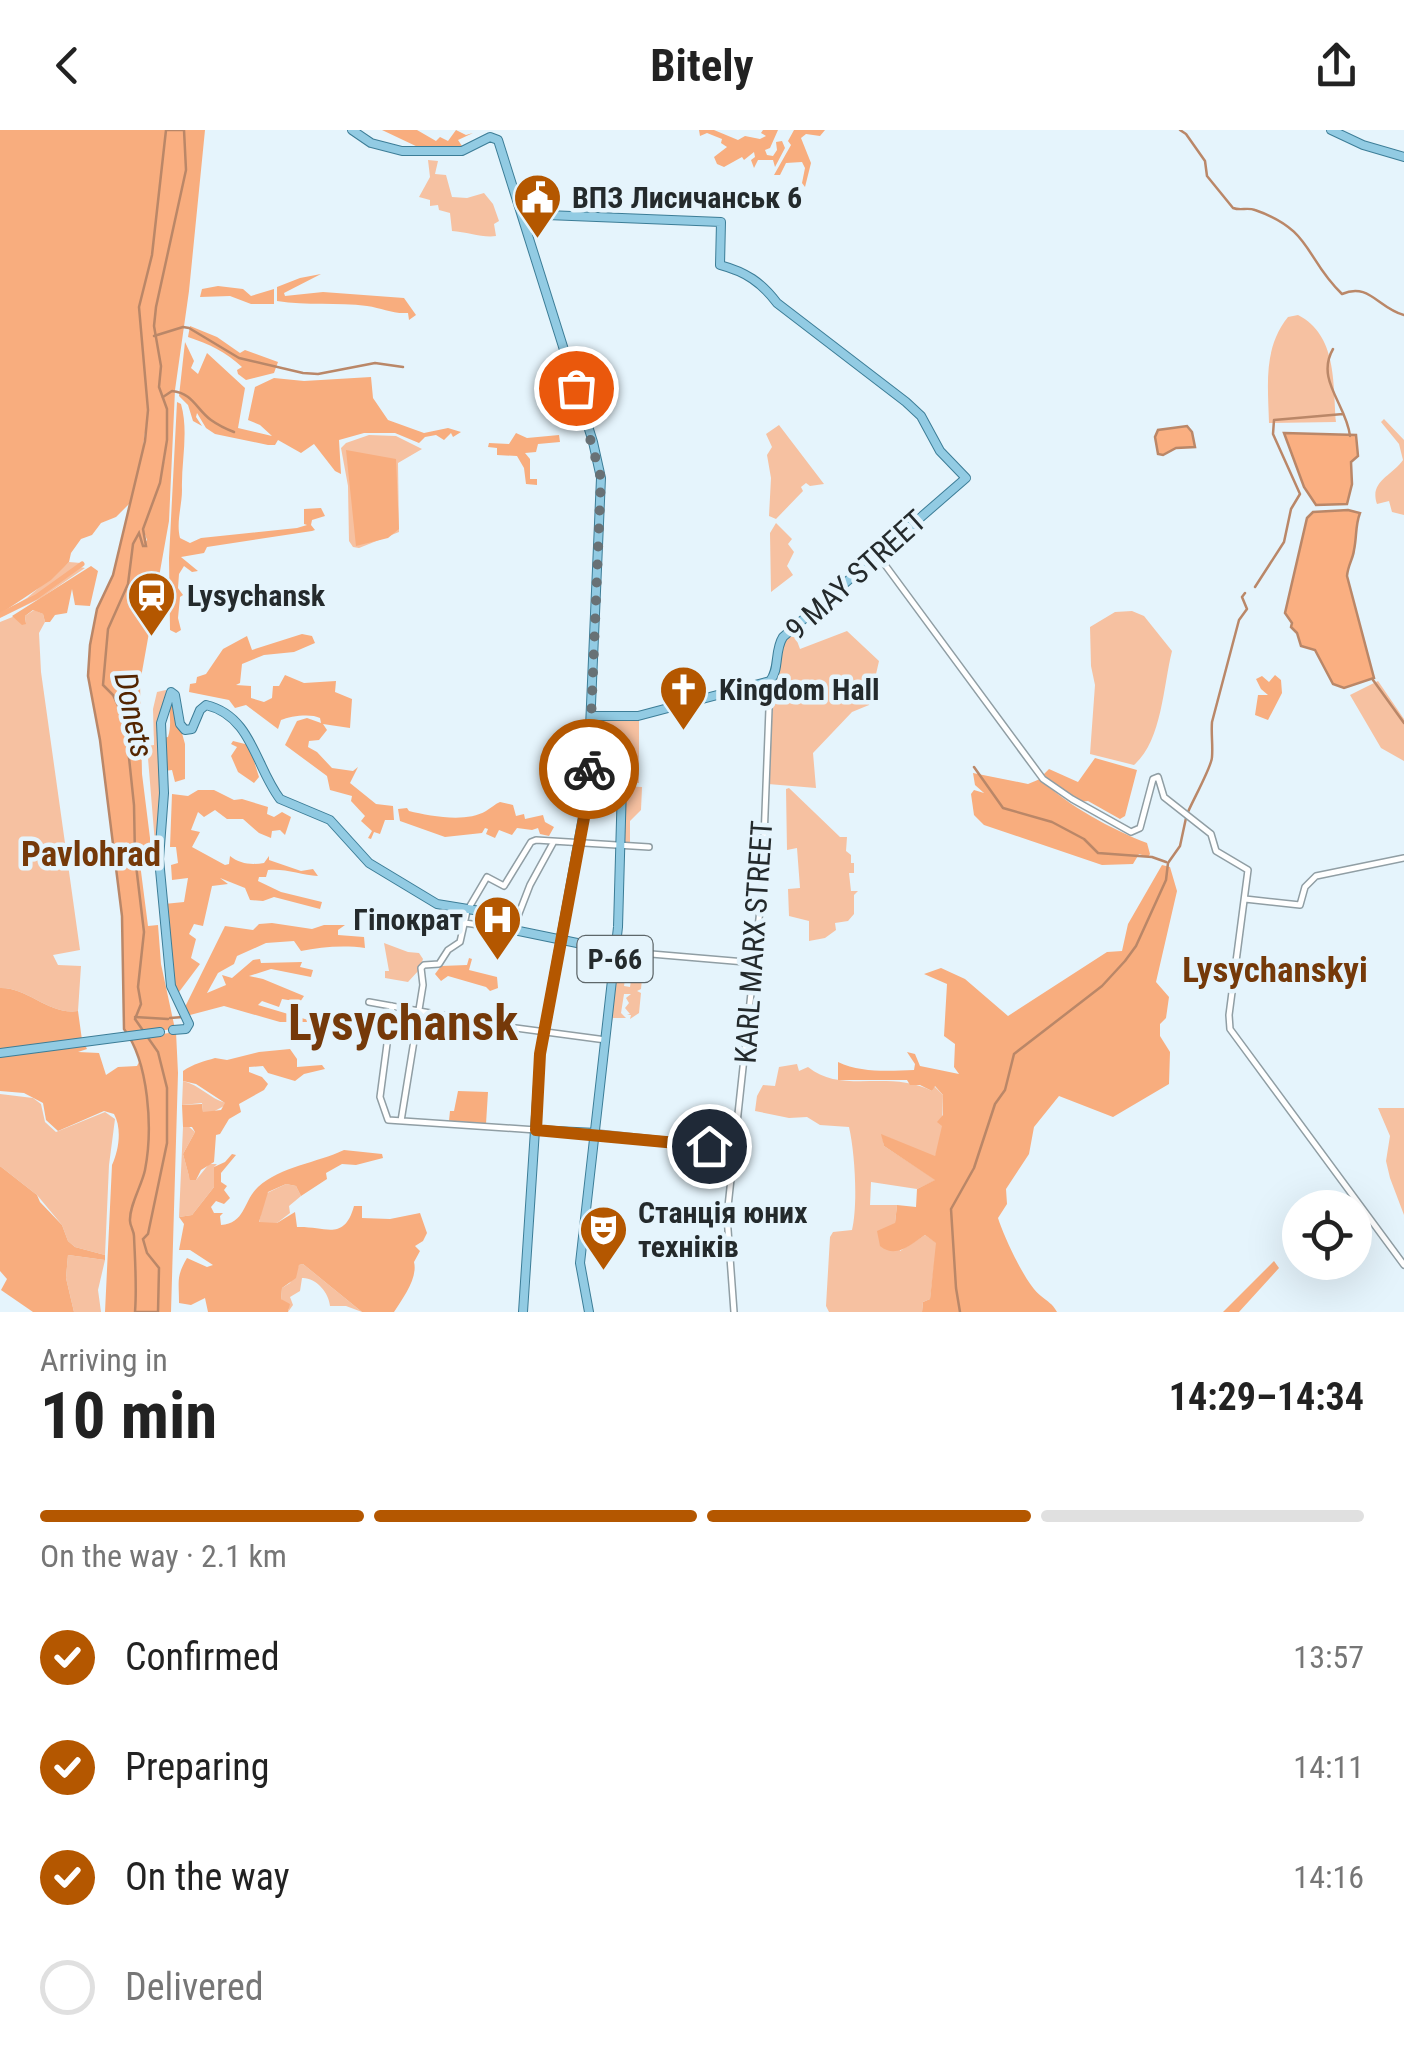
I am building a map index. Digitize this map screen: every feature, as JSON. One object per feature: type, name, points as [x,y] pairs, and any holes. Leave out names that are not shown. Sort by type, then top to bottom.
[{"type":"main road","name":"Р-66","points":[[352,130],[371,143],[402,151],[458,152],[490,137],[498,140],[600,468],[588,784],[544,1032],[523,1312]]},
{"type":"main road","points":[[1331,130],[1362,145],[1404,157]]},
{"type":"main road","name":"9 MAY STREET","points":[[522,214],[722,222],[720,265],[743,272],[763,286],[777,303],[906,402],[922,416],[940,452],[966,478],[783,637],[769,685]]},
{"type":"main road","points":[[591,716],[638,716],[769,685]]},
{"type":"main road","points":[[178,1030],[189,1024],[171,986],[159,860],[164,793],[161,723],[171,692],[175,694],[184,730],[192,728],[206,706],[236,719],[282,802],[330,820],[365,859],[398,883],[442,906],[517,917],[514,930],[616,951]]},
{"type":"main road","name":"Р-66","points":[[588,784],[622,785],[616,951],[580,1263],[589,1312]]},
{"type":"main road","points":[[0,1053],[160,1032]]},
{"type":"main road","points":[[536,1130],[596,1133]]},
{"type":"street","points":[[878,554],[1043,779],[1131,832],[1140,828],[1153,779],[1158,776],[1164,797],[1211,834],[1216,851],[1248,870],[1230,1029],[1404,1265]]},
{"type":"street","name":"KARL MARX STREET","points":[[734,1312],[727,1224],[756,963],[769,685]]},
{"type":"street","points":[[401,1121],[423,985],[422,968],[439,964],[448,950],[460,942],[468,910],[487,877],[504,886],[536,840],[649,847]]},
{"type":"street","points":[[517,917],[552,843]]},
{"type":"street","points":[[1244,899],[1300,905],[1305,887],[1316,876],[1404,858]]},
{"type":"street","points":[[465,923],[514,930]]},
{"type":"street","points":[[616,951],[756,963]]},
{"type":"street","points":[[369,1002],[606,1040]]},
{"type":"street","points":[[392,1006],[380,1097],[388,1120],[536,1130]]},
{"type":"street","points":[[596,1133],[736,1148]]},
{"type":"shaded area","points":[[0,130],[166,130],[152,255],[139,307],[148,410],[132,501],[116,517],[101,523],[92,535],[81,539],[69,562],[51,580],[0,614]]},
{"type":"shaded area","points":[[166,130],[184,130],[186,170],[154,326],[161,366],[159,387],[167,409],[167,440],[160,483],[143,529],[146,546],[139,533],[133,544],[128,584],[108,629],[103,685],[113,695],[125,720],[134,805],[135,857],[144,932],[138,987],[141,1004],[135,1019],[158,1052],[167,1088],[167,1143],[148,1234],[143,1239],[147,1253],[159,1268],[158,1312],[135,1312],[130,1215],[145,1170],[149,1135],[147,1096],[139,1059],[124,1029],[122,916],[88,676],[97,609],[113,575],[145,441],[148,410],[139,307],[152,255]]},
{"type":"shaded area","points":[[184,130],[205,130],[175,390],[169,521],[140,683],[142,774],[151,846],[138,848],[148,926],[158,925],[161,964],[175,1029],[144,1032],[135,1020],[141,1004],[138,987],[144,932],[134,805],[124,720],[103,681],[108,629],[128,584],[133,544],[139,533],[143,546],[147,540],[143,529],[165,459],[167,409],[159,387],[161,366],[154,326],[186,170]]},
{"type":"shaded area","points":[[382,130],[417,130],[436,141],[440,137],[448,141],[456,130],[466,135],[473,133],[458,140],[464,149],[420,148]]},
{"type":"shaded area","points":[[699,130],[714,130],[738,140],[745,136],[760,139],[766,136],[761,133],[763,130],[778,130],[770,148],[765,150],[773,156],[776,142],[782,141],[785,148],[775,167],[773,160],[758,160],[754,168],[754,152],[724,167],[714,157],[727,147],[722,139],[707,133],[700,136]]},
{"type":"shaded area","points":[[794,130],[825,130],[820,136],[806,134],[801,138],[811,163],[805,187],[802,162],[786,163],[780,175],[774,175],[791,145],[788,141]]},
{"type":"shaded area","points":[[428,160],[438,161],[435,174],[446,175],[452,197],[484,193],[499,221],[494,224],[496,236],[452,231],[450,213],[419,197],[430,177]]},
{"type":"shaded area","points":[[321,274],[284,293],[285,296],[323,292],[404,298],[416,315],[409,320],[408,313],[367,306],[277,301],[277,287]]},
{"type":"shaded area","points":[[202,289],[243,289],[251,296],[274,289],[274,304],[251,304],[230,296],[200,297]]},
{"type":"shaded area","points":[[1298,315],[1311,324],[1326,347],[1333,376],[1336,422],[1269,423],[1268,381],[1274,341],[1288,317]]},
{"type":"shaded area","points":[[190,326],[217,337],[240,353],[245,350],[278,362],[274,373],[246,380],[238,374],[242,367],[230,357],[188,337]]},
{"type":"shaded area","points":[[185,342],[194,361],[191,368],[198,374],[207,353],[245,388],[238,428],[272,436],[248,420],[255,387],[274,378],[304,381],[371,377],[373,398],[388,420],[424,433],[448,428],[461,432],[453,437],[451,433],[444,440],[436,435],[425,437],[419,443],[395,433],[364,433],[339,440],[341,474],[314,444],[301,453],[278,440],[275,445],[268,445],[215,434],[197,413],[202,426],[193,421],[188,405],[179,396]]},
{"type":"shaded area","points":[[177,402],[181,404],[184,425],[180,538],[190,543],[201,538],[297,528],[307,525],[304,509],[321,508],[325,516],[312,520],[312,531],[207,547],[204,553],[181,557],[198,571],[184,566],[179,574],[178,588],[183,595],[178,618],[181,630],[176,633],[170,630],[169,558]]},
{"type":"shaded area","points":[[1384,419],[1404,440],[1404,515],[1392,512],[1389,501],[1377,504],[1375,496],[1379,484],[1403,460],[1399,444],[1381,422]]},
{"type":"shaded area","points":[[779,425],[824,484],[806,483],[776,519],[769,516],[771,478],[767,455],[772,447],[766,434]]},
{"type":"shaded area","points":[[1187,426],[1195,447],[1158,454],[1158,430]]},
{"type":"shaded area","points":[[516,433],[527,438],[559,435],[560,442],[538,444],[536,452],[525,453],[530,459],[530,479],[537,479],[537,485],[526,484],[517,456],[497,455],[497,448],[488,447],[489,443],[509,444]]},
{"type":"shaded area","points":[[1284,433],[1356,435],[1358,456],[1351,462],[1352,484],[1347,504],[1316,505],[1304,487]]},
{"type":"shaded area","points":[[369,435],[396,436],[422,449],[398,463],[399,532],[359,548],[349,541],[348,486],[341,448]]},
{"type":"shaded area","points":[[346,450],[396,459],[399,529],[388,538],[356,546]]},
{"type":"shaded area","points":[[1313,512],[1360,513],[1347,576],[1374,678],[1344,688],[1333,684],[1315,650],[1301,646],[1285,613],[1307,518]]},
{"type":"shaded area","points":[[776,523],[792,539],[788,544],[794,552],[787,566],[793,575],[771,592],[770,533]]},
{"type":"shaded area","points":[[69,562],[81,563],[80,567],[85,568],[41,598],[0,618],[0,614],[27,598]]},
{"type":"shaded area","points":[[91,566],[98,571],[90,606],[75,605],[72,589],[67,613],[55,615],[50,622],[33,610],[25,616],[26,624],[12,616]]},
{"type":"shaded area","points":[[34,610],[43,614],[45,622],[39,633],[41,672],[80,950],[53,955],[58,965],[81,966],[78,1011],[57,1009],[20,992],[0,988],[0,622],[15,616],[26,623],[25,616]]},
{"type":"shaded area","points":[[1132,611],[1144,616],[1172,651],[1156,728],[1134,765],[1090,754],[1095,685],[1090,627],[1115,612]]},
{"type":"shaded area","points":[[793,630],[800,649],[847,631],[879,661],[869,705],[852,712],[813,753],[816,788],[768,784],[772,694],[797,697],[801,685],[776,679],[780,647]]},
{"type":"shaded area","points":[[302,634],[312,636],[315,643],[242,664],[240,683],[236,685],[251,686],[251,698],[264,702],[272,698],[273,686],[279,686],[285,675],[304,683],[336,681],[335,692],[352,699],[350,728],[323,724],[327,730],[319,740],[309,741],[308,747],[332,768],[353,771],[358,767],[350,783],[376,804],[393,806],[394,820],[385,820],[380,834],[374,832],[371,839],[368,838],[372,831],[361,821],[365,816],[351,801],[352,796],[330,790],[327,776],[285,745],[297,721],[307,718],[321,723],[320,718],[290,717],[281,720],[278,729],[246,705],[235,708],[229,700],[189,692],[190,684],[206,674],[223,649],[247,636],[252,650]]},
{"type":"shaded area","points":[[1275,675],[1281,680],[1282,693],[1268,720],[1255,715],[1258,695],[1268,695],[1256,679],[1262,676],[1269,682]]},
{"type":"shaded area","points":[[1378,681],[1404,719],[1404,761],[1381,748],[1350,695]]},
{"type":"shaded area","points":[[166,690],[156,856],[147,746],[154,745],[153,709],[157,692]]},
{"type":"shaded area","points":[[171,694],[185,744],[185,779],[175,782],[172,770],[164,771],[162,738],[168,737]]},
{"type":"shaded area","points":[[599,718],[639,719],[639,783],[591,783],[591,769],[597,764]]},
{"type":"shaded area","points":[[233,741],[249,745],[259,777],[254,783],[238,772],[231,756],[237,747],[231,744]]},
{"type":"shaded area","points":[[1095,758],[1137,770],[1125,816],[1120,819],[1088,801],[1080,802],[1043,775],[1049,769],[1078,782]]},
{"type":"shaded area","points":[[973,773],[1028,784],[1040,779],[1091,816],[1147,843],[1150,854],[1139,854],[1133,864],[1102,865],[984,825],[974,815],[971,794],[974,790],[984,793],[975,785]]},
{"type":"shaded area","points":[[624,786],[642,787],[641,810],[630,821],[630,845],[624,845]]},
{"type":"shaded area","points":[[789,788],[840,837],[847,837],[846,851],[854,863],[854,873],[849,873],[851,891],[858,891],[854,895],[854,914],[848,921],[835,923],[836,930],[825,938],[809,941],[809,921],[789,916],[788,889],[800,888],[797,848],[787,850]]},
{"type":"shaded area","points":[[198,790],[214,790],[234,800],[268,807],[267,814],[274,817],[282,812],[291,817],[285,835],[280,830],[272,831],[271,838],[243,819],[227,819],[215,810],[204,817],[198,812],[191,830],[200,832],[192,847],[225,865],[229,864],[230,856],[255,864],[264,863],[269,856],[269,860],[301,871],[313,869],[318,876],[268,870],[266,877],[259,877],[258,881],[281,892],[322,902],[320,909],[274,897],[250,900],[245,888],[220,878],[228,884],[212,886],[203,926],[194,924],[189,934],[196,939],[191,958],[200,964],[176,996],[164,904],[184,902],[188,878],[172,880],[171,865],[178,863],[176,847],[170,847],[172,794],[188,796]]},
{"type":"shaded area","points":[[500,802],[513,805],[516,816],[524,814],[525,819],[543,815],[545,822],[554,827],[549,836],[540,834],[538,828],[517,828],[512,835],[499,830],[495,838],[486,834],[485,828],[482,833],[445,837],[400,821],[398,809],[458,818],[478,815]]},
{"type":"shaded area","points":[[1162,865],[1170,867],[1177,891],[1156,982],[1169,997],[1160,1036],[1170,1052],[1169,1084],[1113,1117],[1059,1096],[1034,1127],[1029,1154],[1006,1189],[1007,1204],[998,1218],[1029,1282],[1057,1312],[922,1312],[923,1302],[930,1299],[936,1243],[925,1235],[903,1249],[886,1250],[880,1246],[877,1231],[895,1223],[897,1205],[916,1207],[917,1189],[935,1180],[884,1146],[881,1134],[935,1156],[942,1126],[937,1122],[943,1115],[943,1095],[935,1086],[932,1091],[910,1085],[907,1080],[838,1080],[838,1062],[866,1070],[914,1070],[915,1064],[907,1052],[915,1054],[920,1066],[959,1074],[954,1067],[955,1044],[944,1036],[947,984],[924,974],[941,968],[965,979],[1008,1016],[1107,952],[1122,951],[1128,924]]},
{"type":"shaded area","points":[[259,924],[312,929],[345,925],[338,935],[364,937],[365,948],[301,951],[294,941],[266,943],[237,956],[234,964],[218,973],[207,993],[226,985],[222,975],[232,978],[253,960],[302,962],[300,967],[313,970],[311,977],[271,969],[249,976],[304,996],[300,1002],[282,999],[279,1007],[262,1001],[258,1005],[315,1022],[280,1022],[224,1006],[190,1015],[185,1007],[225,926],[253,930]]},
{"type":"shaded area","points":[[384,943],[419,953],[423,959],[408,982],[385,978],[385,971],[389,971]]},
{"type":"shaded area","points":[[617,954],[644,957],[643,965],[628,959],[624,986],[630,987],[633,968],[643,969],[641,989],[637,991],[641,993],[639,1013],[630,1019],[625,1008],[629,1003],[626,998],[631,994],[624,994],[621,1013],[626,1018],[613,1018],[612,1022]]},
{"type":"shaded area","points":[[469,958],[469,970],[497,977],[498,988],[490,991],[448,976],[441,981],[435,974],[441,966],[467,965]]},
{"type":"shaded area","points":[[0,988],[20,992],[57,1009],[78,1011],[82,1040],[0,1049]]},
{"type":"shaded area","points":[[176,1032],[171,1312],[158,1312],[159,1269],[147,1253],[143,1239],[148,1234],[161,1169],[167,1110],[163,1072],[148,1036]]},
{"type":"shaded area","points":[[85,1045],[87,1049],[78,1052],[99,1053],[106,1075],[118,1067],[137,1066],[139,1062],[145,1087],[147,1156],[130,1221],[136,1254],[135,1312],[105,1312],[112,1165],[119,1139],[114,1114],[104,1111],[58,1131],[46,1120],[43,1103],[24,1093],[0,1091],[0,1055]]},
{"type":"shaded area","points":[[290,1049],[297,1067],[322,1065],[325,1069],[304,1074],[295,1081],[268,1073],[263,1066],[249,1067],[249,1072],[268,1084],[239,1104],[241,1112],[216,1135],[214,1162],[201,1170],[196,1180],[190,1180],[183,1154],[195,1132],[192,1127],[183,1127],[182,1105],[202,1104],[203,1112],[221,1110],[225,1103],[196,1084],[183,1081],[183,1071],[215,1058],[227,1060]]},
{"type":"shaded area","points":[[797,1064],[799,1071],[808,1067],[836,1079],[899,1082],[932,1091],[934,1086],[943,1095],[942,1133],[935,1157],[882,1135],[884,1146],[936,1180],[917,1189],[871,1182],[870,1205],[897,1205],[895,1223],[900,1251],[925,1235],[937,1243],[930,1299],[923,1302],[922,1312],[829,1312],[826,1306],[830,1237],[833,1232],[852,1230],[854,1219],[855,1179],[849,1127],[755,1111],[763,1085],[775,1086],[779,1067]]},
{"type":"shaded area","points":[[183,1081],[226,1103],[209,1114],[203,1112],[202,1103],[182,1105]]},
{"type":"shaded area","points":[[458,1091],[488,1092],[486,1124],[449,1121]]},
{"type":"shaded area","points":[[0,1094],[33,1098],[41,1104],[45,1122],[56,1132],[105,1112],[115,1119],[105,1255],[75,1247],[37,1195],[0,1166]]},
{"type":"shaded area","points":[[1378,1108],[1404,1108],[1404,1215],[1386,1161],[1390,1136]]},
{"type":"shaded area","points":[[187,1125],[195,1132],[183,1154],[189,1176],[196,1180],[209,1164],[217,1164],[214,1187],[192,1215],[179,1217],[183,1127]]},
{"type":"shaded area","points":[[344,1150],[382,1154],[383,1158],[356,1165],[342,1164],[301,1196],[296,1186],[286,1184],[268,1192],[259,1222],[277,1223],[295,1212],[297,1227],[333,1230],[345,1224],[354,1206],[362,1206],[362,1218],[390,1219],[420,1213],[427,1233],[415,1246],[420,1251],[412,1281],[394,1312],[362,1312],[303,1264],[299,1265],[296,1278],[282,1288],[281,1299],[290,1304],[288,1312],[208,1312],[205,1298],[191,1305],[179,1303],[180,1275],[187,1258],[207,1267],[213,1265],[190,1250],[179,1250],[184,1224],[179,1217],[192,1215],[214,1187],[214,1167],[236,1155],[221,1173],[221,1182],[227,1186],[224,1190],[230,1198],[224,1204],[216,1201],[211,1207],[214,1213],[223,1213],[221,1225],[240,1216],[253,1193],[267,1180]]},
{"type":"shaded area","points":[[0,1166],[37,1195],[75,1247],[105,1255],[105,1260],[68,1255],[66,1278],[74,1312],[33,1312],[1,1290],[7,1279],[0,1271]]},
{"type":"shaded area","points":[[286,1184],[296,1186],[301,1196],[289,1206],[290,1213],[277,1223],[259,1223],[265,1194]]},
{"type":"shaded area","points":[[68,1255],[105,1260],[98,1290],[101,1312],[74,1312],[66,1278]]},
{"type":"shaded area","points":[[1274,1261],[1279,1268],[1239,1312],[1223,1312]]},
{"type":"shaded area","points":[[303,1264],[362,1312],[330,1306],[320,1286],[302,1278],[300,1291],[290,1297],[293,1305],[288,1312],[281,1299],[282,1288]]},
{"type":"waterway","points":[[1180,130],[1205,161],[1207,176],[1233,208],[1255,210],[1288,227],[1342,294],[1359,291],[1404,315]]},
{"type":"waterway","points":[[154,336],[189,328],[239,358],[303,373],[318,374],[375,363],[403,367]]},
{"type":"waterway","points":[[1333,349],[1328,360],[1330,382],[1350,436]]},
{"type":"waterway","points":[[163,397],[172,391],[185,395],[211,420],[234,432]]},
{"type":"waterway","points":[[1255,587],[1284,542],[1291,509],[1300,494],[1273,434],[1274,420],[1343,414]]},
{"type":"waterway","points":[[0,615],[36,597],[82,564]]},
{"type":"waterway","points":[[1188,812],[1211,761],[1212,722],[1239,620],[1247,609],[1242,597],[1245,593]]},
{"type":"waterway","points":[[1373,680],[1404,723]]},
{"type":"waterway","points":[[974,767],[1003,808],[1052,822],[1084,839],[1098,853],[1152,857],[1166,862]]},
{"type":"waterway","points":[[960,1312],[951,1209],[974,1168],[995,1104],[1005,1090],[1014,1054],[1102,986],[1136,946],[1166,880],[1168,863],[1180,846],[1186,818]]},
{"type":"waterway","points":[[135,1017],[168,1019]]},
{"type":"waterway","points":[[170,1018],[183,1017]]},
{"type":"way so far","points":[[576,388],[601,478],[589,769]]},
{"type":"place","name":"ВПЗ Лисичанськ 6","points":[[537,240]]},
{"type":"place","name":"Lysychansk","points":[[152,638]]},
{"type":"place","name":"Kingdom Hall","points":[[684,732]]},
{"type":"place","name":"Гіпократ","points":[[498,962]]},
{"type":"place","name":"Станція юних техніків","points":[[603,1272]]},
{"type":"district","name":"Pavlohrad","points":[[91,854]]},
{"type":"district","name":"Lysychanskyi","points":[[1275,970]]},
{"type":"district","name":"Lysychansk","points":[[403,1022]]},
{"type":"route","points":[[589,769],[588,795],[540,1054],[536,1130],[709,1146]]},
{"type":"water label","name":"Donets","points":[[134,715]]}]
